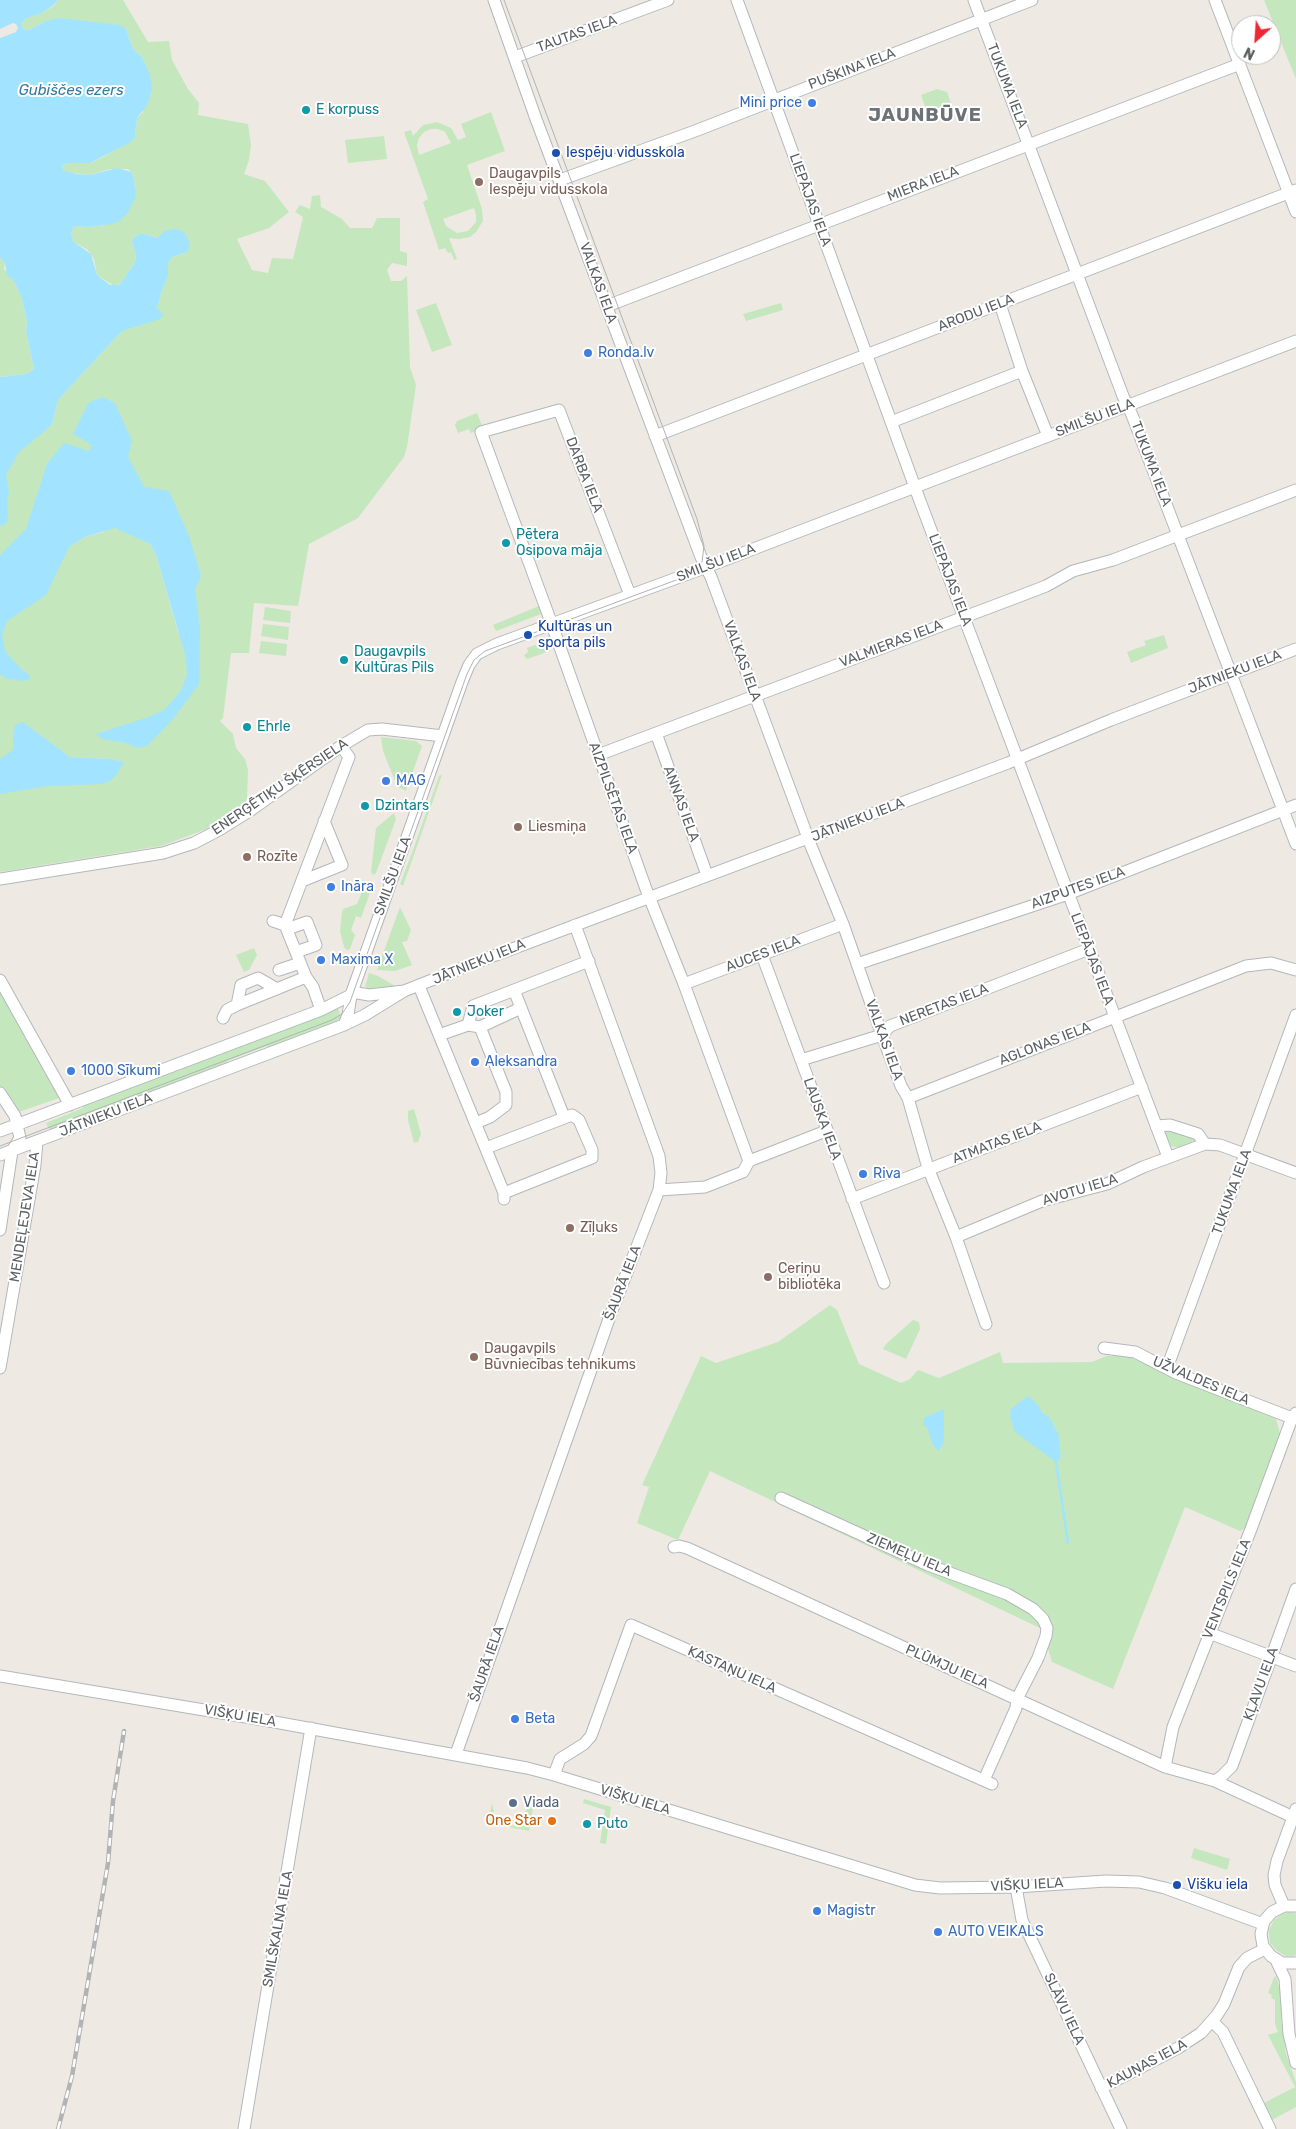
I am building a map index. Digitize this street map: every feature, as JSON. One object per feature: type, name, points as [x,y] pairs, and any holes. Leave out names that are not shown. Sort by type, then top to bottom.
[{"type":"street","name":"VALKAS IELA","points":[[494,0],[700,557],[706,566],[756,696],[808,838],[843,924],[901,1086],[908,1098],[928,1168],[956,1237],[986,1324]]},
{"type":"street","name":"TAUTAS IELA","points":[[515,57],[668,0]]},
{"type":"street","name":"LIEPĀJAS IELA","points":[[737,0],[915,487],[1168,1157]]},
{"type":"street","name":"TUKUMA IELA","points":[[974,0],[1127,406],[1296,844]]},
{"type":"street","name":"PUŠKINA IELA","points":[[560,180],[695,131],[773,99],[1032,0]]},
{"type":"street","points":[[1215,0],[1231,41]]},
{"type":"street","name":"MIERA IELA","points":[[607,306],[1237,65]]},
{"type":"street","points":[[1240,65],[1292,191],[1296,212]]},
{"type":"street","name":"ARODU IELA","points":[[655,436],[1292,191]]},
{"type":"street","points":[[1000,304],[1022,371],[1048,436]]},
{"type":"street","name":"SMILŠU IELA","points":[[344,1025],[348,1015],[351,993],[465,674],[477,654],[485,649],[630,596],[1296,341]]},
{"type":"street","points":[[891,422],[1022,371]]},
{"type":"street","name":"DARBA IELA","points":[[481,432],[560,410],[630,596]]},
{"type":"street","name":"AIZPILSĒTAS IELA","points":[[481,432],[749,1162]]},
{"type":"street","name":"VALMIERAS IELA","points":[[598,755],[1046,586],[1073,571],[1113,560],[1296,490]]},
{"type":"street","name":"JĀTNIEKU IELA","points":[[0,1155],[344,1025],[372,1012],[404,992],[575,925],[1017,759],[1111,720],[1296,649]]},
{"type":"street","name":"ENERĢĒTIĶU ŠĶĒRSIELA","points":[[0,879],[155,854],[194,843],[251,810],[341,746],[368,730],[382,729],[443,736]]},
{"type":"street","name":"ANNAS IELA","points":[[656,733],[707,876]]},
{"type":"street","points":[[321,1010],[286,927],[348,757],[341,746]]},
{"type":"street","name":"AIZPUTES IELA","points":[[857,964],[1068,894],[1296,805]]},
{"type":"street","points":[[302,881],[342,865],[324,822]]},
{"type":"street","points":[[273,921],[286,927],[307,922],[316,945],[296,952]]},
{"type":"street","name":"AUCES IELA","points":[[684,984],[843,924]]},
{"type":"street","name":"ŠAURĀ IELA","points":[[456,1754],[610,1316],[659,1190],[661,1173],[659,1156],[610,1026],[600,990],[575,925]]},
{"type":"street","name":"NERETAS IELA","points":[[801,1060],[882,1035],[890,1026],[1089,949]]},
{"type":"street","name":"LAUSKA IELA","points":[[762,955],[826,1132],[884,1283]]},
{"type":"street","points":[[468,1025],[473,1006],[589,961]]},
{"type":"street","name":"AGLONAS IELA","points":[[908,1098],[1246,966],[1271,962],[1296,970]]},
{"type":"street","points":[[279,970],[300,963]]},
{"type":"street","points":[[237,1005],[241,985],[258,978],[277,989]]},
{"type":"street","points":[[0,980],[70,1105]]},
{"type":"street","points":[[223,1018],[226,1010],[237,1005],[277,989],[310,982]]},
{"type":"street","name":"JĀTNIEKU IELA","points":[[419,986],[476,1123],[504,1197],[592,1158],[592,1150],[579,1120],[572,1115],[564,1117]]},
{"type":"street","points":[[486,1148],[564,1117],[514,990]]},
{"type":"street","name":"JĀTNIEKU IELA","points":[[0,1132],[321,1010],[351,993],[404,992]]},
{"type":"street","points":[[439,1034],[468,1025],[480,1027],[521,1008]]},
{"type":"street","name":"TUKUMA IELA","points":[[1167,1368],[1296,1015]]},
{"type":"street","points":[[476,1123],[490,1117],[506,1105],[506,1092],[480,1027]]},
{"type":"street","name":"ATMATAS IELA","points":[[852,1199],[928,1168],[1142,1087]]},
{"type":"street","name":"MENDEĻEJEVA IELA","points":[[0,1093],[14,1116],[20,1138],[12,1150],[0,1230]]},
{"type":"street","name":"AVOTU IELA","points":[[1156,1126],[1170,1125],[1198,1134],[1205,1144]]},
{"type":"street","points":[[659,1190],[705,1186],[743,1172],[749,1162],[826,1132]]},
{"type":"street","name":"MENDEĻEJEVA IELA","points":[[0,1368],[35,1165],[36,1142],[20,1138]]},
{"type":"street","name":"AVOTU IELA","points":[[956,1237],[1042,1201],[1107,1184],[1168,1157],[1205,1144],[1220,1145],[1296,1173]]},
{"type":"street","name":"UŽVALDES IELA","points":[[1104,1348],[1135,1352],[1167,1368],[1295,1416]]},
{"type":"street","name":"VENTSPILS IELA","points":[[1164,1767],[1173,1727],[1295,1416]]},
{"type":"street","name":"ZIEMEĻU IELA","points":[[781,1498],[928,1565],[1007,1594],[1037,1611],[1047,1628],[1046,1636],[1038,1658],[1017,1699]]},
{"type":"street","name":"PLŪMJU IELA","points":[[674,1547],[679,1546],[691,1550],[1164,1767],[1218,1779],[1294,1813]]},
{"type":"street","name":"KĻAVU IELA","points":[[1218,1779],[1232,1766],[1296,1589]]},
{"type":"street","name":"KASTAŅU IELA","points":[[554,1775],[560,1759],[584,1744],[591,1736],[631,1625],[988,1782],[1016,1708],[1017,1699]]},
{"type":"street","points":[[1209,1633],[1296,1666]]},
{"type":"street","name":"VIŠĶU IELA","points":[[0,1676],[311,1728],[456,1754],[554,1775],[915,1885],[940,1888],[1016,1887],[1106,1881],[1138,1882],[1165,1888],[1263,1924]]},
{"type":"street","name":"SMILŠKALNA IELA","points":[[244,2129],[311,1728]]},
{"type":"street","points":[[1284,1906],[1275,1885],[1274,1875],[1294,1813]]},
{"type":"street","name":"SLĀVU IELA","points":[[1016,1887],[1022,1920],[1120,2129]]},
{"type":"street","points":[[1296,1906],[1284,1906],[1270,1914],[1263,1924],[1261,1937],[1265,1949],[1276,1960],[1285,1978],[1289,2034],[1296,2064]]},
{"type":"street","name":"KAUŅAS IELA","points":[[1101,2088],[1185,2044],[1201,2033],[1212,2021],[1228,1996],[1240,1967],[1251,1955],[1265,1949]]},
{"type":"street","points":[[1276,1960],[1285,1963],[1296,1963]]},
{"type":"street","points":[[1212,2021],[1224,2032],[1270,2129]]},
{"type":"green space","points":[[57,0],[123,0],[148,42],[169,41],[172,60],[188,89],[199,103],[198,115],[248,124],[251,145],[249,160],[244,174],[265,181],[289,212],[269,228],[237,239],[252,270],[268,273],[272,258],[293,259],[303,217],[295,212],[300,205],[310,209],[312,196],[320,195],[321,207],[342,219],[350,228],[372,228],[377,218],[400,218],[400,251],[407,253],[407,266],[392,263],[387,270],[391,281],[401,281],[407,276],[410,367],[416,385],[404,457],[358,518],[309,544],[298,606],[254,603],[249,653],[231,653],[223,718],[220,721],[233,734],[236,748],[245,759],[248,770],[247,799],[244,805],[207,829],[161,846],[0,872],[0,782],[109,759],[70,757],[41,738],[0,759],[0,464],[52,425],[58,400],[122,331],[157,308],[168,277],[168,263],[172,257],[187,252],[163,235],[157,238],[138,234],[132,240],[136,255],[135,262],[121,283],[114,286],[97,275],[94,259],[88,250],[74,242],[71,234],[74,226],[106,225],[136,190],[132,172],[127,169],[110,169],[90,175],[64,172],[61,166],[69,163],[90,163],[135,138],[137,118],[143,112],[142,57],[133,49],[126,29],[46,21],[29,30],[23,29],[21,23],[27,18],[42,13],[55,5]],"holes":[[[106,414],[136,498],[200,649],[178,632],[156,555],[150,544],[106,522],[104,532],[85,537],[69,547]]]},
{"type":"green space","points":[[1264,0],[1296,0],[1296,79],[1281,42],[1281,15],[1270,15]]},
{"type":"green space","points":[[937,89],[947,92],[951,103],[927,112],[921,95]]},
{"type":"green space","points":[[491,112],[505,151],[467,165],[482,209],[483,221],[476,232],[470,237],[449,238],[457,259],[454,260],[451,252],[448,253],[445,248],[439,250],[423,202],[428,199],[404,132],[411,130],[413,136],[423,125],[437,122],[451,128],[458,140],[466,137],[461,124]],"holes":[[[431,129],[445,132],[451,143],[419,155],[417,145],[419,138],[424,132]],[[474,208],[476,222],[468,231],[457,233],[446,226],[443,219]]]},
{"type":"green space","points":[[384,136],[387,159],[348,163],[345,140]]},
{"type":"green space","points":[[0,257],[5,263],[4,269],[13,279],[22,299],[34,369],[27,374],[0,377]]},
{"type":"green space","points":[[436,303],[452,345],[432,352],[416,310]]},
{"type":"green space","points":[[781,303],[783,310],[746,321],[743,314]]},
{"type":"green space","points":[[477,413],[483,428],[471,433],[469,429],[458,433],[455,425],[457,421]]},
{"type":"green space","points":[[539,606],[541,614],[496,631],[493,625]]},
{"type":"green space","points":[[265,607],[291,611],[290,623],[263,620]]},
{"type":"green space","points":[[263,624],[289,627],[288,640],[261,636]]},
{"type":"green space","points":[[1164,635],[1168,648],[1131,663],[1127,652],[1146,645],[1144,641]]},
{"type":"green space","points":[[261,641],[287,644],[286,656],[259,653]]},
{"type":"green space","points":[[546,641],[550,651],[527,659],[525,657],[524,655],[528,652],[527,648]]},
{"type":"green space","points":[[381,737],[416,741],[422,746],[406,791],[397,786],[383,751]]},
{"type":"green space","points":[[442,775],[403,886],[400,884],[439,776]]},
{"type":"green space","points":[[394,813],[396,819],[376,873],[373,875],[371,872],[376,828]]},
{"type":"green space","points":[[368,886],[371,890],[361,918],[356,916],[351,930],[355,935],[350,949],[347,950],[344,947],[340,931],[342,912],[343,909],[357,904],[363,889]]},
{"type":"green space","points":[[400,907],[411,930],[407,941],[402,942],[412,965],[395,971],[377,970]]},
{"type":"green space","points":[[254,948],[257,955],[249,970],[244,972],[236,955]]},
{"type":"green space","points":[[369,973],[397,987],[369,990],[365,986]]},
{"type":"green space","points":[[0,991],[62,1097],[16,1113],[0,1088]]},
{"type":"green space","points":[[338,1008],[341,1018],[333,1024],[227,1061],[228,1064],[50,1131],[46,1123],[83,1108],[83,1106]]},
{"type":"green space","points":[[414,1109],[421,1134],[418,1142],[414,1143],[408,1120],[408,1111]]},
{"type":"green space","points":[[1168,1129],[1196,1140],[1180,1148],[1171,1146],[1165,1134]]},
{"type":"green space","points":[[830,1305],[837,1310],[859,1364],[901,1383],[910,1379],[918,1370],[939,1378],[1000,1352],[1003,1363],[1092,1362],[1106,1356],[1127,1356],[1276,1419],[1281,1437],[1249,1525],[1240,1531],[1185,1507],[1113,1689],[1052,1662],[1042,1629],[710,1471],[678,1540],[637,1523],[649,1487],[642,1485],[701,1356],[716,1363],[778,1342]]},
{"type":"green space","points":[[913,1320],[919,1322],[920,1329],[906,1359],[883,1349],[886,1344]]},
{"type":"green space","points":[[535,1796],[529,1831],[488,1823],[492,1803],[494,1812],[492,1822],[516,1826],[517,1820],[521,1821],[531,1800]]},
{"type":"green space","points":[[584,1799],[611,1807],[606,1844],[600,1843],[605,1810],[583,1803]]},
{"type":"green space","points":[[1194,1848],[1230,1859],[1227,1870],[1191,1858]]},
{"type":"green space","points":[[1288,1912],[1296,1913],[1296,1955],[1294,1956],[1286,1956],[1277,1951],[1270,1943],[1269,1936],[1269,1930],[1274,1920]]},
{"type":"green space","points":[[1276,1976],[1279,1987],[1281,1987],[1281,2020],[1286,2054],[1296,2082],[1296,2107],[1270,2121],[1262,2104],[1295,2087],[1268,2035],[1278,2032],[1275,2024],[1275,2000],[1268,1993]]},
{"type":"water","name":"Gubiščes ezers","points":[[0,0],[57,0],[55,4],[42,13],[27,18],[21,23],[23,29],[29,30],[46,21],[59,18],[120,25],[126,29],[133,49],[142,57],[150,75],[152,88],[148,104],[137,118],[135,138],[90,163],[69,163],[61,166],[64,171],[77,174],[90,175],[117,168],[132,172],[136,190],[135,199],[127,214],[118,222],[106,225],[74,226],[71,234],[74,242],[91,254],[97,275],[110,285],[121,283],[135,262],[136,255],[132,240],[138,234],[157,238],[165,231],[180,230],[185,233],[190,245],[187,252],[172,257],[168,263],[168,277],[157,308],[163,315],[160,319],[122,331],[58,400],[52,425],[19,452],[6,475],[9,491],[7,501],[8,521],[0,526],[0,377],[27,374],[34,369],[22,299],[13,279],[7,276],[5,263],[0,257],[0,38],[16,32],[18,28],[13,23],[0,29]]},
{"type":"water","points":[[102,397],[115,403],[132,441],[128,457],[144,487],[169,491],[189,536],[201,576],[195,589],[200,629],[199,684],[173,719],[147,746],[137,748],[126,743],[102,739],[96,734],[149,717],[164,710],[181,691],[187,675],[186,658],[156,555],[150,544],[115,528],[85,537],[69,547],[46,595],[7,621],[2,635],[5,651],[31,677],[24,681],[7,679],[0,674],[0,555],[26,529],[47,464],[64,443],[89,451],[92,445],[73,434],[88,403]]},
{"type":"water","points":[[23,722],[70,757],[109,759],[124,762],[116,775],[110,781],[103,784],[49,786],[0,794],[0,759],[13,750],[15,725]]},
{"type":"water","points":[[1028,1396],[1039,1406],[1042,1413],[1049,1417],[1058,1433],[1061,1457],[1056,1462],[1014,1431],[1010,1415],[1011,1409]]},
{"type":"water","points":[[944,1409],[944,1441],[939,1451],[933,1445],[927,1427],[923,1425],[924,1418]]},
{"type":"waterway","points":[[1056,1462],[1068,1543]]},
{"type":"tram line","points":[[0,1146],[332,1020],[342,1014],[350,1002],[467,674],[474,660],[485,651],[687,576],[696,571],[702,562],[704,546],[697,519],[504,0]]},
{"type":"railway","points":[[58,2129],[72,2076],[108,1863],[113,1801],[124,1731]]},
{"type":"place","name":"Mini price","points":[[812,103]]},
{"type":"place","name":"E korpuss","points":[[306,110]]},
{"type":"place","name":"Iespēju vidusskola","points":[[556,153]]},
{"type":"place","name":"Daugavpils Iespēju vidusskola","points":[[479,182]]},
{"type":"place","name":"Ronda.lv","points":[[588,353]]},
{"type":"place","name":"Pētera Osipova māja","points":[[506,543]]},
{"type":"place","name":"Kultūras un sporta pils","points":[[528,635]]},
{"type":"place","name":"Daugavpils Kultūras Pils","points":[[344,660]]},
{"type":"place","name":"Ehrle","points":[[247,727]]},
{"type":"place","name":"MAG","points":[[386,781]]},
{"type":"place","name":"Dzintars","points":[[365,806]]},
{"type":"place","name":"Liesmiņa","points":[[518,827]]},
{"type":"place","name":"Rozīte","points":[[247,857]]},
{"type":"place","name":"Ināra","points":[[331,887]]},
{"type":"place","name":"Maxima X","points":[[321,960]]},
{"type":"place","name":"Joker","points":[[457,1012]]},
{"type":"place","name":"Aleksandra","points":[[475,1062]]},
{"type":"place","name":"1000 Sīkumi","points":[[71,1071]]},
{"type":"place","name":"Riva","points":[[863,1174]]},
{"type":"place","name":"Zīļuks","points":[[570,1228]]},
{"type":"place","name":"Ceriņu bibliotēka","points":[[768,1277]]},
{"type":"place","name":"Daugavpils Būvniecības tehnikums","points":[[474,1357]]},
{"type":"place","name":"Beta","points":[[515,1719]]},
{"type":"place","name":"Viada","points":[[513,1803]]},
{"type":"place","name":"One Star","points":[[552,1821]]},
{"type":"place","name":"Puto","points":[[587,1824]]},
{"type":"place","name":"Višku iela","points":[[1177,1885]]},
{"type":"place","name":"Magistr","points":[[817,1911]]},
{"type":"place","name":"AUTO VEIKALS","points":[[938,1932]]},
{"type":"district","name":"JAUNBŪVE","points":[[925,116]]}]
